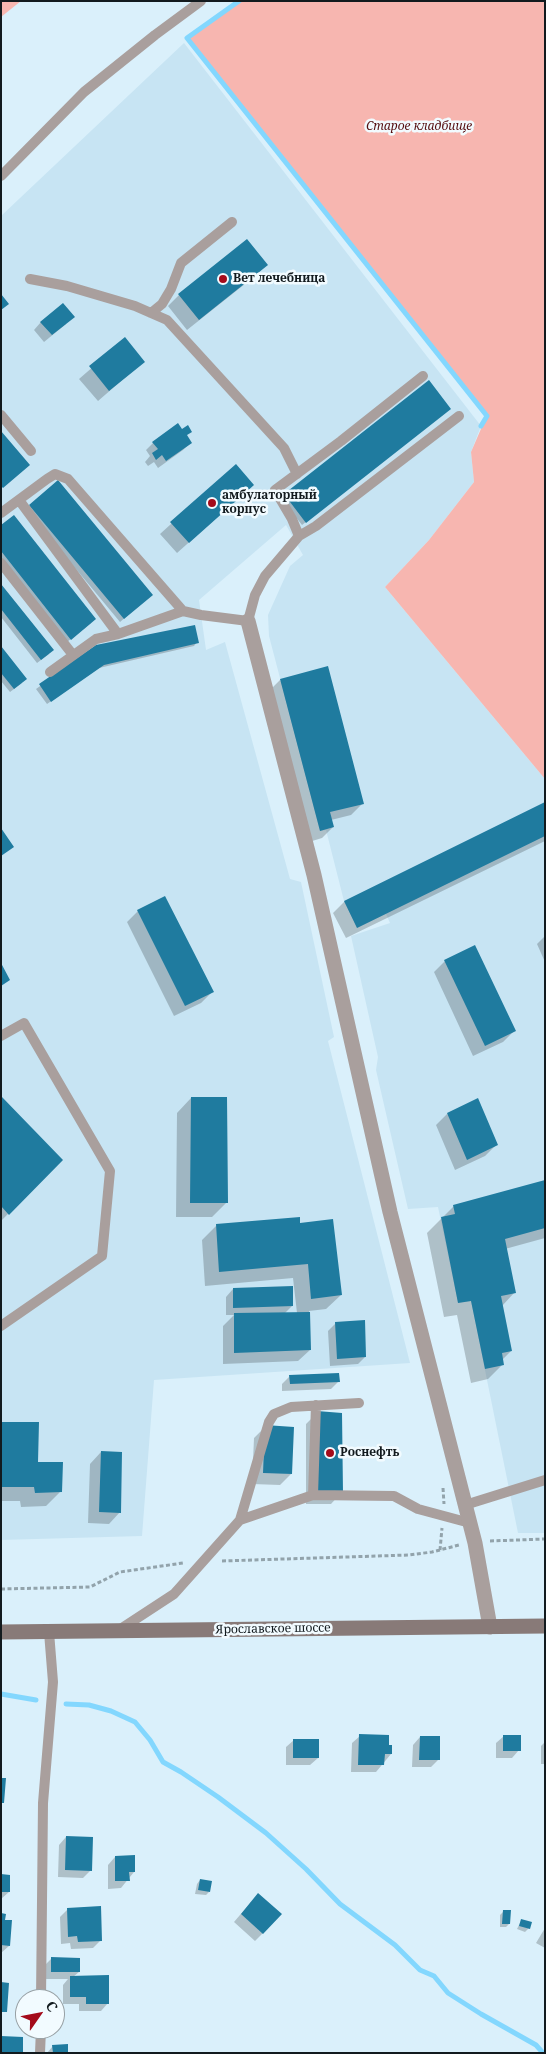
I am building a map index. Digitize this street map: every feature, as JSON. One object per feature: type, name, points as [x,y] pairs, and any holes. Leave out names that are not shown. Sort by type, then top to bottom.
[{"type":"main road","name":"Ярославское шоссе","points":[[1,1632],[545,1626]]},
{"type":"street","points":[[248,621],[314,875],[390,1212],[475,1543],[490,1627]]},
{"type":"lane","points":[[1,176],[84,92],[201,1]]},
{"type":"lane","points":[[151,313],[162,304],[171,289],[181,263],[232,222]]},
{"type":"lane","points":[[30,279],[66,286],[151,313],[167,320],[284,448],[297,474]]},
{"type":"lane","points":[[299,536],[276,490],[423,376]]},
{"type":"lane","points":[[1,415],[31,451]]},
{"type":"lane","points":[[1,513],[55,474],[68,479],[182,611],[201,616],[248,621],[255,595],[265,576],[299,536],[316,526],[459,416]]},
{"type":"lane","points":[[18,500],[118,634]]},
{"type":"lane","points":[[1,563],[73,655]]},
{"type":"lane","points":[[50,672],[96,639],[118,634],[182,611]]},
{"type":"lane","points":[[1,1036],[24,1023],[110,1171],[102,1256],[1,1326]]},
{"type":"lane","points":[[118,1631],[174,1594],[240,1520],[269,1422],[274,1414],[291,1406],[359,1403]]},
{"type":"lane","points":[[314,1495],[316,1405]]},
{"type":"lane","points":[[465,1505],[545,1480]]},
{"type":"lane","points":[[240,1520],[314,1495],[394,1496],[408,1504],[470,1524]]},
{"type":"lane","points":[[41,1989],[43,1803],[53,1682],[49,1632]]},
{"type":"lane","points":[[40,2053],[41,2039]]},
{"type":"path","points":[[440,1550],[445,1502],[442,1481]]},
{"type":"path","points":[[1,1589],[90,1587],[120,1572],[202,1562],[409,1555],[475,1543],[545,1539]]},
{"type":"shaded area","points":[[184,43],[481,426],[471,452],[474,482],[429,540],[385,587],[545,779],[545,1533],[518,1533],[471,1301],[458,1303],[438,1207],[408,1209],[376,1070],[378,1057],[351,936],[390,923],[386,914],[357,928],[344,901],[326,830],[320,831],[269,636],[268,615],[290,566],[303,555],[286,525],[199,600],[206,650],[225,642],[290,879],[301,882],[334,1037],[328,1041],[410,1363],[154,1380],[142,1536],[1,1540],[1,216]]},
{"type":"green space","points":[[1,1],[21,1],[1,17]]},
{"type":"green space","name":"Старое кладбище","points":[[239,1],[545,1],[545,779],[385,587],[429,540],[474,482],[471,452],[487,415],[187,38]]},
{"type":"building","name":"Вет лечебница","points":[[247,239],[268,265],[199,320],[178,294]]},
{"type":"building","points":[[1,294],[9,304],[1,310]]},
{"type":"building","points":[[63,303],[75,317],[52,335],[40,322]]},
{"type":"building","points":[[125,337],[145,362],[109,391],[89,366]]},
{"type":"building","points":[[429,380],[451,409],[306,523],[284,494]]},
{"type":"building","points":[[178,423],[182,429],[188,425],[192,432],[187,435],[192,443],[166,461],[162,455],[156,460],[152,453],[158,449],[152,442]]},
{"type":"building","points":[[1,431],[30,465],[3,488],[1,486]]},
{"type":"building","name":"амбулаторный корпус","points":[[236,464],[254,485],[189,543],[170,522]]},
{"type":"building","points":[[58,480],[153,595],[124,619],[29,505]]},
{"type":"building","points":[[14,515],[96,619],[71,640],[1,551],[1,525]]},
{"type":"building","points":[[1,584],[54,650],[41,660],[1,609]]},
{"type":"building","points":[[195,625],[199,643],[104,665],[51,702],[39,684],[96,645]]},
{"type":"building","points":[[1,646],[27,679],[14,689],[1,673]]},
{"type":"building","points":[[328,666],[364,804],[330,812],[334,827],[320,831],[280,679]]},
{"type":"building","points":[[545,802],[545,836],[357,928],[344,901]]},
{"type":"building","points":[[1,828],[14,847],[1,856]]},
{"type":"building","points":[[165,896],[214,992],[185,1006],[137,910]]},
{"type":"building","points":[[475,945],[516,1031],[485,1046],[444,960]]},
{"type":"building","points":[[1,963],[10,980],[1,986]]},
{"type":"building","points":[[1,1096],[63,1160],[9,1215],[1,1206]]},
{"type":"building","points":[[191,1097],[227,1097],[228,1203],[190,1203]]},
{"type":"building","points":[[478,1098],[498,1145],[467,1160],[447,1113]]},
{"type":"building","points":[[545,1180],[545,1228],[505,1239],[516,1293],[501,1296],[512,1351],[502,1353],[504,1365],[485,1369],[471,1301],[458,1303],[441,1217],[455,1214],[453,1205]]},
{"type":"building","points":[[300,1217],[300,1223],[333,1219],[342,1295],[311,1299],[308,1264],[219,1272],[216,1224]]},
{"type":"building","points":[[293,1286],[293,1306],[233,1308],[233,1288]]},
{"type":"building","points":[[310,1312],[311,1350],[234,1353],[234,1313]]},
{"type":"building","points":[[365,1320],[366,1357],[337,1359],[335,1322]]},
{"type":"building","points":[[339,1373],[340,1382],[290,1384],[289,1375]]},
{"type":"building","name":"Роснефть","points":[[317,1411],[342,1413],[343,1493],[317,1494]]},
{"type":"building","points":[[1,1422],[39,1422],[38,1462],[63,1462],[62,1492],[35,1493],[34,1487],[1,1487]]},
{"type":"building","points":[[265,1425],[294,1427],[292,1474],[263,1473]]},
{"type":"building","points":[[101,1451],[122,1452],[121,1513],[99,1512]]},
{"type":"building","points":[[359,1734],[389,1735],[389,1745],[392,1745],[392,1754],[385,1754],[384,1765],[358,1765]]},
{"type":"building","points":[[503,1735],[521,1735],[521,1751],[503,1751]]},
{"type":"building","points":[[420,1736],[440,1736],[440,1760],[419,1760]]},
{"type":"building","points":[[293,1739],[319,1739],[319,1758],[293,1758]]},
{"type":"building","points":[[1,1778],[6,1778],[4,1803],[1,1803]]},
{"type":"building","points":[[66,1836],[93,1837],[92,1871],[65,1870]]},
{"type":"building","points":[[135,1855],[135,1872],[129,1872],[130,1881],[115,1881],[115,1856]]},
{"type":"building","points":[[1,1874],[10,1875],[10,1892],[1,1892]]},
{"type":"building","points":[[200,1879],[212,1881],[210,1892],[198,1890]]},
{"type":"building","points":[[258,1893],[282,1914],[263,1934],[241,1914]]},
{"type":"building","points":[[101,1906],[102,1941],[78,1942],[77,1936],[68,1937],[67,1908]]},
{"type":"building","points":[[503,1910],[511,1910],[510,1924],[502,1924]]},
{"type":"building","points":[[1,1913],[6,1914],[5,1920],[12,1920],[10,1946],[1,1945]]},
{"type":"building","points":[[521,1919],[532,1922],[530,1929],[519,1926]]},
{"type":"building","points":[[51,1957],[80,1958],[80,1972],[51,1972]]},
{"type":"building","points":[[109,1975],[109,2004],[86,2004],[86,1997],[70,1997],[70,1976]]},
{"type":"building","points":[[1,1982],[9,1983],[7,2012],[1,2012]]},
{"type":"building","points":[[1,2036],[23,2039],[23,2052],[3,2053],[1,2051]]},
{"type":"building","points":[[68,2044],[68,2053],[53,2053],[52,2045]]},
{"type":"waterway","points":[[239,1],[187,38],[487,416],[481,426]]},
{"type":"waterway","points":[[1,1694],[36,1700]]},
{"type":"waterway","points":[[66,1704],[89,1705],[111,1711],[135,1722],[150,1740],[163,1762],[218,1797],[266,1833],[306,1869],[340,1904],[395,1945],[420,1970],[434,1976],[448,1993],[536,2045],[543,2053]]},
{"type":"place","name":"Вет лечебница","points":[[223,279]]},
{"type":"place","name":"амбулаторный корпус","points":[[212,503]]},
{"type":"place","name":"Роснефть","points":[[330,1453]]}]
